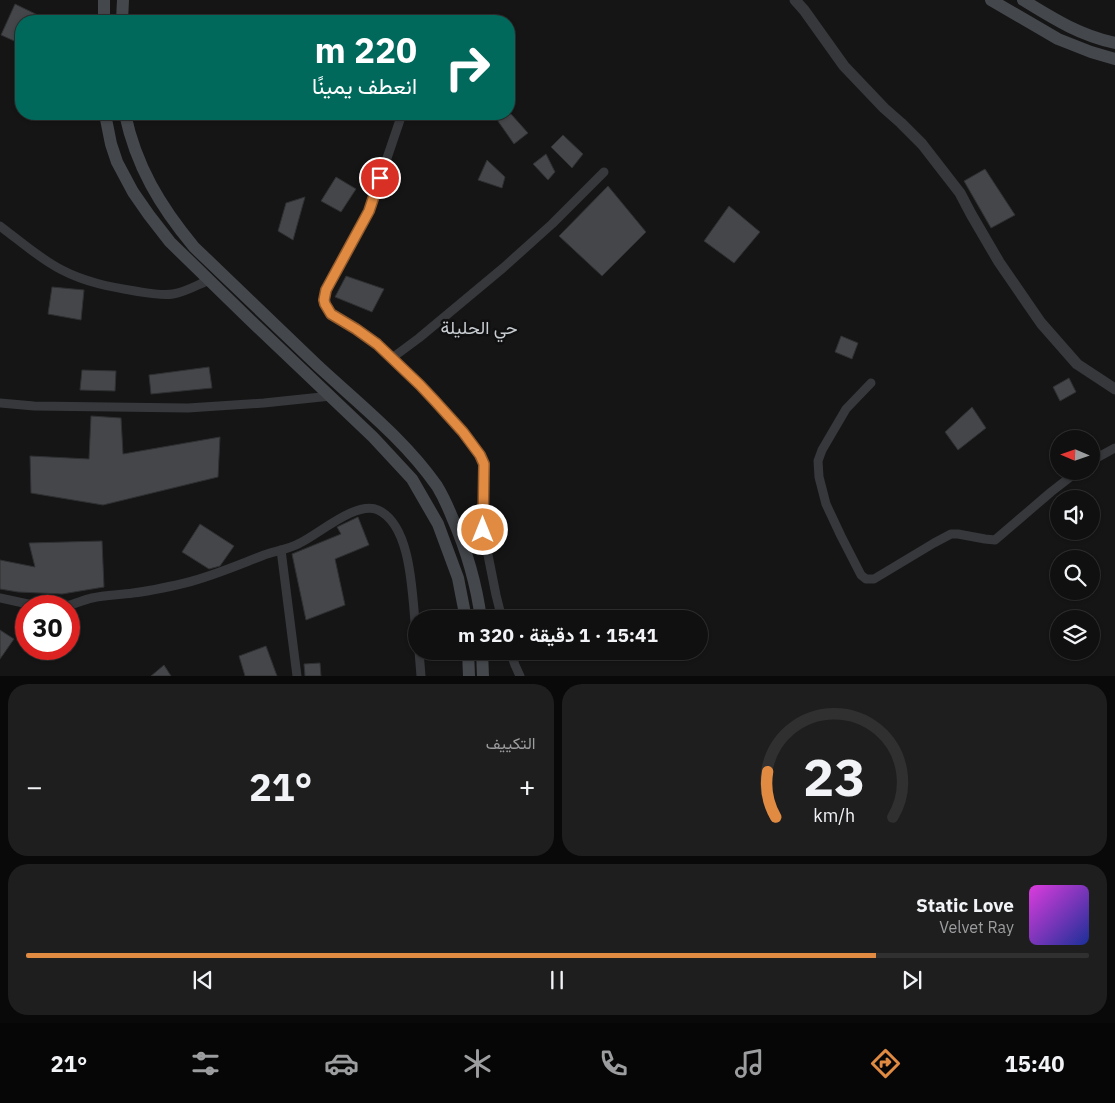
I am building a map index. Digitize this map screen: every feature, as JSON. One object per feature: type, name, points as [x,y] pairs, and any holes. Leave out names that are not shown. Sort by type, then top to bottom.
[{"type":"main road","points":[[104,0],[104,15]]},
{"type":"main road","points":[[122,15],[123,0]]},
{"type":"main road","points":[[991,0],[1058,38],[1091,52],[1115,59]]},
{"type":"main road","points":[[1023,0],[1053,19],[1086,35],[1115,43]]},
{"type":"main road","points":[[106,120],[110,144],[117,162],[133,192],[170,242],[379,443],[412,480],[438,524],[458,578],[464,610]]},
{"type":"main road","points":[[126,120],[132,144],[146,177],[181,232],[194,247],[304,352],[366,408],[420,465],[438,488],[461,536],[477,592],[479,610]]},
{"type":"main road","points":[[468,660],[469,676]]},
{"type":"main road","points":[[482,660],[483,676]]},
{"type":"street","points":[[795,0],[844,66],[922,144],[960,193],[970,214],[999,262],[1041,322],[1077,364],[1115,389]]},
{"type":"street","points":[[400,120],[369,211],[326,290],[324,300],[331,314],[377,344],[435,401],[463,432],[483,460],[483,530],[500,610]]},
{"type":"street","points":[[392,358],[503,268],[552,224],[604,172]]},
{"type":"street","points":[[0,226],[61,270],[82,279],[110,287],[157,294],[172,294],[209,280]]},
{"type":"street","points":[[871,383],[846,408],[822,450],[818,461],[818,470],[826,504],[840,536],[861,575],[866,579],[874,578],[951,534],[995,540],[1066,480]]},
{"type":"street","points":[[0,403],[34,406],[188,408],[331,396]]},
{"type":"street","points":[[1100,456],[1115,448]]},
{"type":"street","points":[[80,602],[91,598],[144,592],[217,574],[301,543],[345,516],[360,508],[367,507],[379,510],[391,520],[402,541],[412,585],[414,610]]},
{"type":"street","points":[[461,536],[483,530]]},
{"type":"street","points":[[281,550],[297,676]]},
{"type":"street","points":[[0,598],[15,601]]},
{"type":"street","points":[[419,660],[420,676]]},
{"type":"street","points":[[513,660],[520,676]]},
{"type":"building","points":[[15,4],[38,15],[15,15],[15,41],[1,35]]},
{"type":"building","points":[[515,118],[528,133],[514,144],[497,120],[515,120]]},
{"type":"building","points":[[563,135],[583,154],[572,168],[551,147]]},
{"type":"building","points":[[546,154],[555,172],[548,180],[533,164]]},
{"type":"building","points":[[487,160],[505,177],[502,188],[478,180]]},
{"type":"building","points":[[985,169],[1015,215],[991,228],[964,181]]},
{"type":"building","points":[[336,177],[356,189],[341,212],[321,201]]},
{"type":"building","points":[[608,186],[646,232],[602,276],[559,236]]},
{"type":"building","points":[[305,197],[293,240],[278,231],[286,203]]},
{"type":"building","points":[[729,206],[760,232],[734,263],[704,241]]},
{"type":"building","points":[[346,276],[384,289],[372,312],[335,297]]},
{"type":"building","points":[[52,287],[84,290],[81,320],[48,314]]},
{"type":"building","points":[[841,336],[858,343],[852,359],[835,352]]},
{"type":"building","points":[[209,367],[212,388],[151,394],[149,375]]},
{"type":"building","points":[[82,370],[116,371],[115,391],[80,390]]},
{"type":"building","points":[[1069,378],[1076,392],[1060,401],[1053,387]]},
{"type":"building","points":[[972,407],[986,428],[958,450],[945,432]]},
{"type":"building","points":[[91,416],[121,418],[123,454],[220,437],[218,477],[103,505],[31,493],[30,456],[89,459]]},
{"type":"building","points":[[358,517],[369,545],[335,559],[345,605],[306,620],[292,554],[341,534],[337,527]]},
{"type":"building","points":[[200,524],[234,546],[220,566],[209,569],[182,552]]},
{"type":"building","points":[[102,541],[104,587],[62,594],[18,592],[0,589],[0,560],[35,567],[29,543]]},
{"type":"building","points":[[0,630],[14,639],[0,659]]},
{"type":"building","points":[[266,646],[277,676],[245,676],[239,656]]},
{"type":"building","points":[[320,663],[321,676],[305,676],[304,664]]},
{"type":"building","points":[[164,665],[171,676],[151,676]]},
{"type":"district","name":"حي الحليلة","points":[[479,327]]},
{"type":"route","points":[[380,178],[369,211],[326,290],[325,304],[331,314],[377,344],[435,401],[474,446],[484,464],[483,530]]}]
